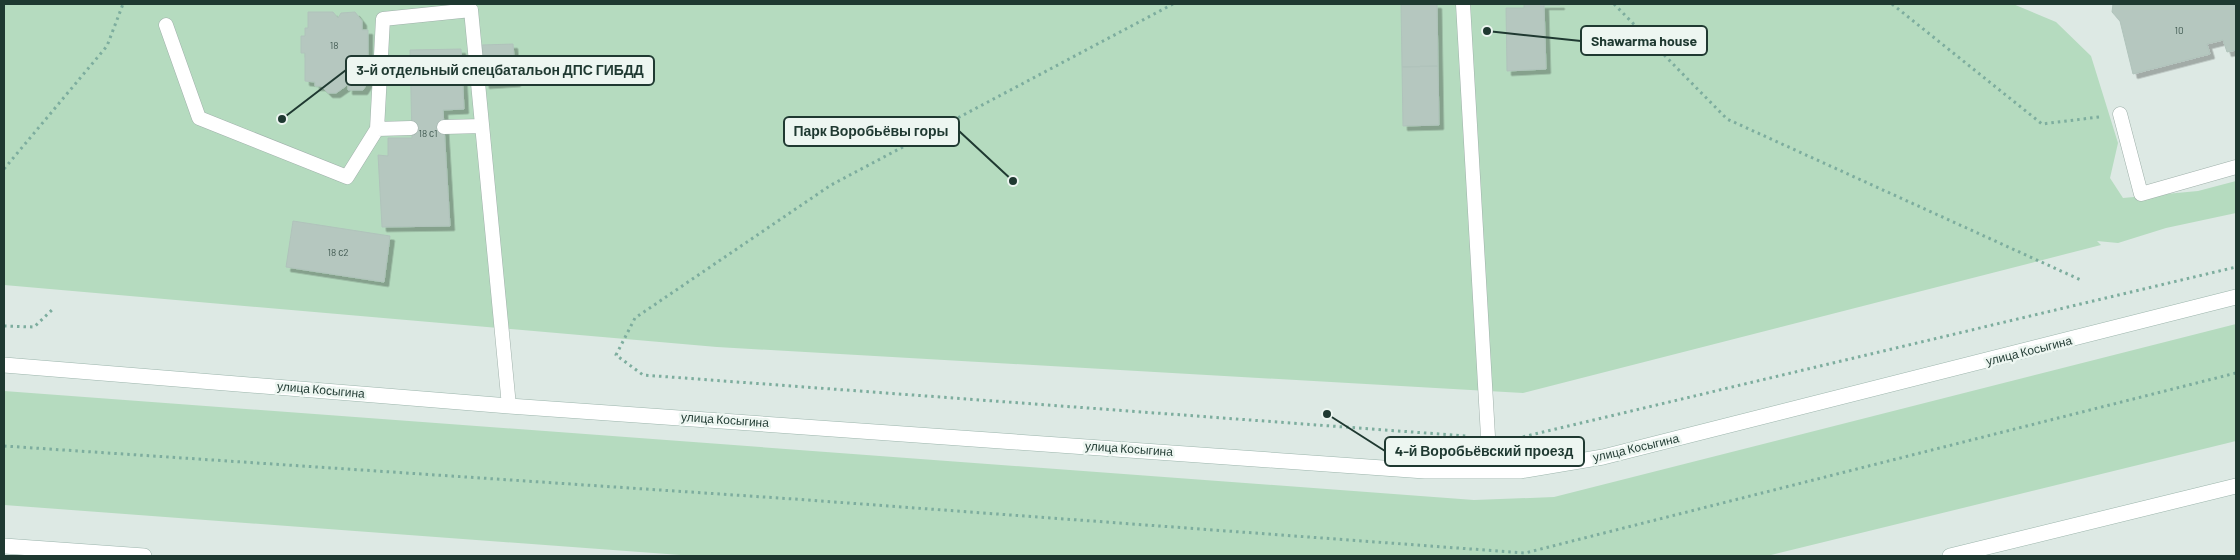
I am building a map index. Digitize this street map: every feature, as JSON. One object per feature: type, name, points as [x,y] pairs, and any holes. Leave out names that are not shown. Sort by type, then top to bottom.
[{"type":"main road","name":"улица Косыгина","points":[[4,364],[509,406],[799,425],[1425,471],[1520,471],[1603,457],[2236,297]]},
{"type":"main road","points":[[1950,556],[2236,486]]},
{"type":"main road","points":[[4,546],[144,556]]},
{"type":"lane","points":[[1463,4],[1490,471]]},
{"type":"lane","points":[[166,25],[199,118],[346,176],[377,129],[383,19],[471,10],[509,406]]},
{"type":"lane","points":[[2120,114],[2141,194],[2236,167]]},
{"type":"lane","points":[[444,127],[482,126]]},
{"type":"lane","points":[[377,129],[411,128]]},
{"type":"path","points":[[4,169],[107,46],[123,4]]},
{"type":"path","points":[[1173,4],[831,185],[635,318],[616,355],[643,375],[1488,438],[1518,438],[2236,267]]},
{"type":"path","points":[[1614,4],[1727,119],[2083,281]]},
{"type":"path","points":[[1892,4],[2042,124],[2120,114]]},
{"type":"path","points":[[4,326],[34,327],[53,309]]},
{"type":"path","points":[[4,446],[794,499],[1526,553],[2236,373]]},
{"type":"green space","points":[[4,4],[2013,4],[2056,22],[2091,56],[2118,143],[2110,178],[2123,198],[2198,191],[2236,181],[2236,213],[2166,228],[2118,243],[2097,241],[2101,245],[1523,393],[717,347],[4,285]]},
{"type":"green space","points":[[2236,324],[2236,441],[1767,556],[694,556],[4,505],[4,391],[1474,500],[1554,497]]},
{"type":"building","points":[[1401,4],[1437,4],[1438,66],[1402,67]]},
{"type":"building","points":[[1524,4],[1560,4],[1544,5],[1546,69],[1507,71],[1506,8],[1524,8]]},
{"type":"building","points":[[2113,4],[2236,4],[2236,50],[2227,52],[2223,40],[2207,44],[2210,54],[2133,74],[2120,21],[2112,12]]},
{"type":"building","points":[[308,12],[333,12],[338,18],[341,13],[355,12],[362,21],[362,30],[368,30],[368,82],[363,90],[348,90],[348,82],[346,86],[336,93],[328,93],[321,86],[315,86],[315,82],[305,81],[305,53],[301,53],[301,36],[305,36],[305,28],[308,28]]},
{"type":"building","points":[[513,44],[516,82],[485,84],[482,45]]},
{"type":"building","points":[[461,49],[464,109],[443,110],[450,226],[382,227],[378,155],[388,156],[388,138],[412,138],[410,50]]},
{"type":"building","points":[[1438,66],[1439,125],[1403,126],[1402,67]]},
{"type":"building","points":[[293,221],[390,236],[384,282],[286,267]]},
{"type":"place","name":"Shawarma house","points":[[1487,31]]},
{"type":"place","name":"3-й отдельный спецбатальон ДПС ГИБДД","points":[[282,119]]},
{"type":"place","name":"Парк Воробьёвы горы","points":[[1013,181]]},
{"type":"place","name":"4-й Воробьёвский проезд","points":[[1327,414]]}]
